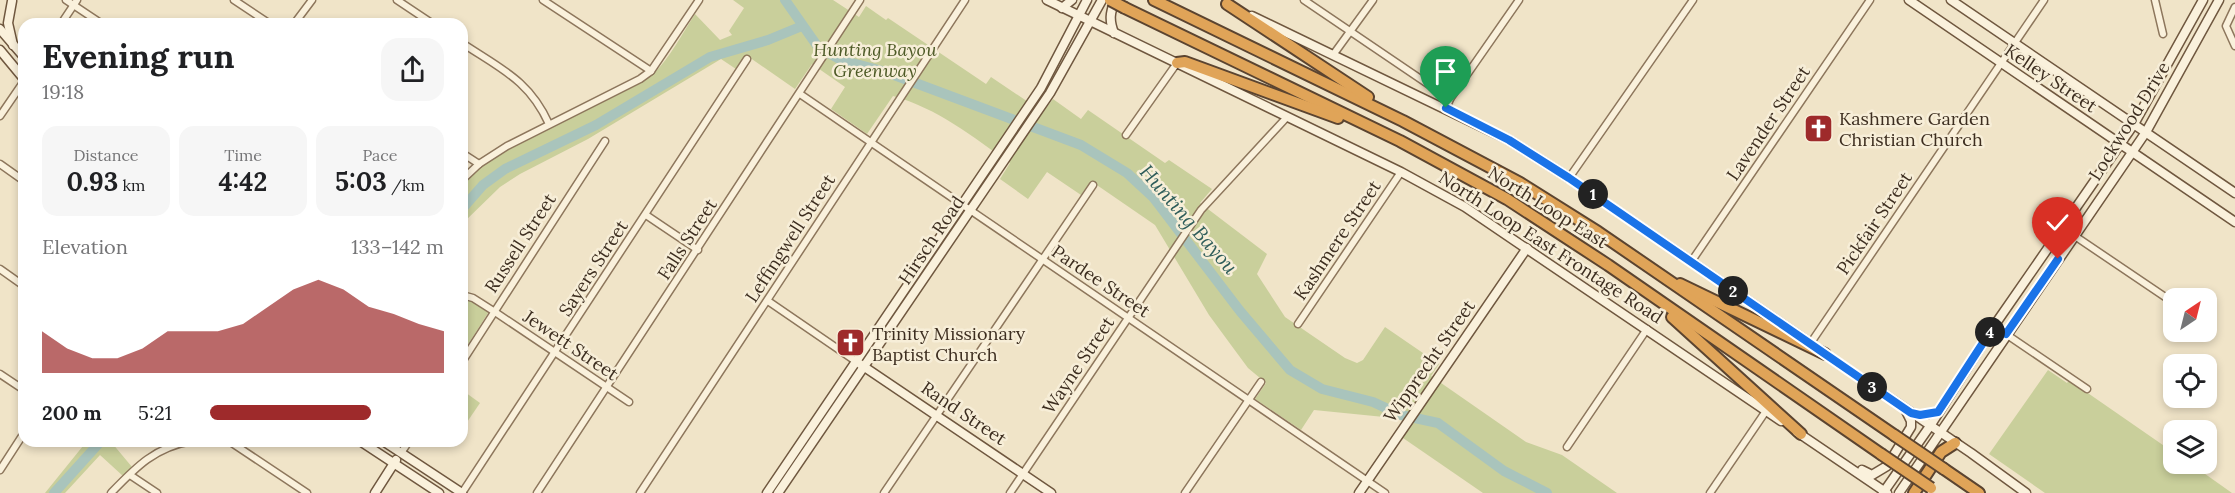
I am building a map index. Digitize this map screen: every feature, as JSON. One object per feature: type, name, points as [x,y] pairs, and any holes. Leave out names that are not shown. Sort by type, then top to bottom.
[{"type":"highway","name":"North Loop East","points":[[1110,0],[1464,174],[1529,213],[1934,490]]},
{"type":"highway","name":"North Loop East","points":[[1154,0],[1403,121],[1520,183],[1598,232],[1979,493]]},
{"type":"highway","points":[[1225,1],[1403,121]]},
{"type":"highway","points":[[1177,63],[1185,62],[1400,141]]},
{"type":"highway","points":[[1663,278],[1690,288],[1766,327],[1826,354]]},
{"type":"highway","points":[[1643,291],[1801,434]]},
{"type":"highway","points":[[1914,493],[1941,452],[1955,443]]},
{"type":"main road","name":"North Loop East Frontage Road","points":[[1047,0],[1401,172],[1465,207],[1885,493]]},
{"type":"main road","points":[[1062,8],[1072,0]]},
{"type":"main road","name":"Hirsch Road","points":[[778,493],[1041,88],[1087,0]]},
{"type":"main road","name":"Hirsch Road","points":[[767,493],[1018,141],[1102,0]]},
{"type":"main road","points":[[1073,52],[1087,36],[1096,32],[1111,32],[1110,13],[1115,0]]},
{"type":"main road","name":"Kelley Street","points":[[1909,0],[2235,222]]},
{"type":"main road","name":"Kelley Street","points":[[1951,0],[2235,193]]},
{"type":"main road","name":"Lockwood Drive","points":[[1885,493],[1994,326],[2134,124],[2203,0]]},
{"type":"main road","name":"Lockwood Drive","points":[[1899,493],[2146,132],[2219,0]]},
{"type":"main road","points":[[0,16],[13,1]]},
{"type":"main road","points":[[13,1],[8,23],[13,45]]},
{"type":"main road","points":[[1225,1],[1509,140],[1569,178],[2026,493]]},
{"type":"main road","points":[[0,28],[18,50]]},
{"type":"main road","points":[[2,53],[18,73]]},
{"type":"main road","name":"Wipprecht Street","points":[[1359,493],[1527,248]]},
{"type":"main road","name":"Rand Street","points":[[861,364],[1051,493]]},
{"type":"main road","points":[[1908,412],[1920,415],[1938,412]]},
{"type":"main road","points":[[1840,461],[1850,462],[1869,474],[1882,470],[1910,430],[1911,420],[1908,412]]},
{"type":"main road","points":[[369,447],[439,493]]},
{"type":"main road","points":[[392,447],[462,493]]},
{"type":"main road","points":[[375,493],[401,453]]},
{"type":"street","points":[[66,0],[75,3],[94,18]]},
{"type":"street","points":[[234,0],[261,18]]},
{"type":"street","points":[[298,18],[312,0]]},
{"type":"street","points":[[398,0],[424,18]]},
{"type":"street","points":[[543,0],[651,71]]},
{"type":"street","points":[[468,174],[479,164],[507,146],[640,79],[651,71],[698,2],[690,0]]},
{"type":"street","name":"Falls Street","points":[[537,493],[860,0]]},
{"type":"street","name":"Leffingwell Street","points":[[640,493],[965,0]]},
{"type":"street","points":[[1304,0],[1450,99]]},
{"type":"street","points":[[1333,55],[1373,0]]},
{"type":"street","points":[[1446,108],[1519,0]]},
{"type":"street","points":[[1569,178],[1693,0]]},
{"type":"street","name":"Lavender Street","points":[[1691,262],[1870,0]]},
{"type":"street","name":"Pickfair Street","points":[[1810,344],[2044,0]]},
{"type":"street","name":"Lockwood Drive","points":[[2155,0],[2163,33]]},
{"type":"street","points":[[65,18],[75,3]]},
{"type":"street","points":[[2235,8],[2226,26],[2235,46]]},
{"type":"street","points":[[468,47],[526,87],[537,101],[549,124]]},
{"type":"street","name":"Sayers Street","points":[[462,493],[747,59]]},
{"type":"street","points":[[1126,135],[1177,63]]},
{"type":"street","points":[[0,116],[18,89]]},
{"type":"street","name":"Pardee Street","points":[[800,94],[1385,493]]},
{"type":"street","name":"Wayne Street","points":[[1010,493],[1186,231],[1222,185],[1287,117]]},
{"type":"street","name":"Russell Street","points":[[468,353],[605,141]]},
{"type":"street","points":[[468,157],[479,164]]},
{"type":"street","points":[[0,164],[18,177]]},
{"type":"street","name":"Kashmere Street","points":[[1298,324],[1401,172]]},
{"type":"street","points":[[884,493],[1093,185]]},
{"type":"street","points":[[646,215],[698,250]]},
{"type":"street","points":[[2062,228],[2163,296]]},
{"type":"street","points":[[0,269],[18,282]]},
{"type":"street","name":"Jewett Street","points":[[468,297],[495,312],[629,402]]},
{"type":"street","name":"Rand Street","points":[[768,301],[861,364]]},
{"type":"street","points":[[1994,326],[2087,389]]},
{"type":"street","points":[[1567,447],[1647,329]]},
{"type":"street","points":[[0,374],[18,386]]},
{"type":"street","points":[[1185,493],[1261,382]]},
{"type":"street","points":[[1710,493],[1766,411]]},
{"type":"street","points":[[0,470],[18,443]]},
{"type":"street","points":[[111,493],[141,463],[160,450],[171,447]]},
{"type":"street","points":[[238,447],[307,493]]},
{"type":"street","points":[[401,453],[405,447]]},
{"type":"street","points":[[130,475],[157,493]]},
{"type":"green space","name":"Hunting Bayou Greenway","points":[[733,0],[833,0],[859,17],[866,6],[886,20],[888,18],[986,84],[991,77],[1043,112],[1053,99],[1081,119],[1088,110],[1165,163],[1169,160],[1212,189],[1200,203],[1267,254],[1257,274],[1285,317],[1345,358],[1357,363],[1363,360],[1385,327],[1439,364],[1431,376],[1526,442],[1562,455],[1617,493],[1483,493],[1403,438],[1412,425],[1404,419],[1314,410],[1301,430],[1255,399],[1266,383],[1248,368],[1209,315],[1155,225],[1091,181],[1081,195],[1047,172],[1028,199],[1000,179],[1010,163],[940,116],[909,101],[893,96],[867,134],[831,109],[845,87],[812,64],[795,89],[746,55],[736,69],[721,59],[588,139],[520,174],[500,187],[468,218],[468,177],[477,169],[529,136],[648,78],[665,61],[695,14],[720,40],[732,35],[729,31],[744,8]]},
{"type":"green space","points":[[468,299],[487,309],[488,313],[468,345]]},
{"type":"green space","points":[[2048,370],[2067,383],[2069,380],[2163,445],[2163,474],[2205,474],[2232,493],[2045,493],[1989,454]]},
{"type":"green space","points":[[468,394],[480,403],[468,421]]},
{"type":"green space","points":[[82,447],[115,447],[132,467],[123,476],[100,455],[65,493],[45,493]]},
{"type":"waterway","name":"Hunting Bayou","points":[[785,0],[818,47],[841,60],[886,72],[1081,145],[1127,173],[1153,197],[1240,311],[1290,370],[1322,389],[1373,402],[1401,415],[1438,423],[1504,471],[1547,493]]},
{"type":"waterway","points":[[468,202],[483,185],[505,169],[596,125],[710,57],[768,40],[802,26]]},
{"type":"waterway","points":[[54,493],[96,447]]},
{"type":"place","name":"Kashmere Garden Christian Church","points":[[1818,128]]},
{"type":"place","name":"Trinity Missionary Baptist Church","points":[[851,343]]},
{"type":"route","points":[[1446,108],[1509,140],[1569,178],[1911,413],[1926,415],[1938,412],[1994,326],[2006,334],[2058,259]]}]
